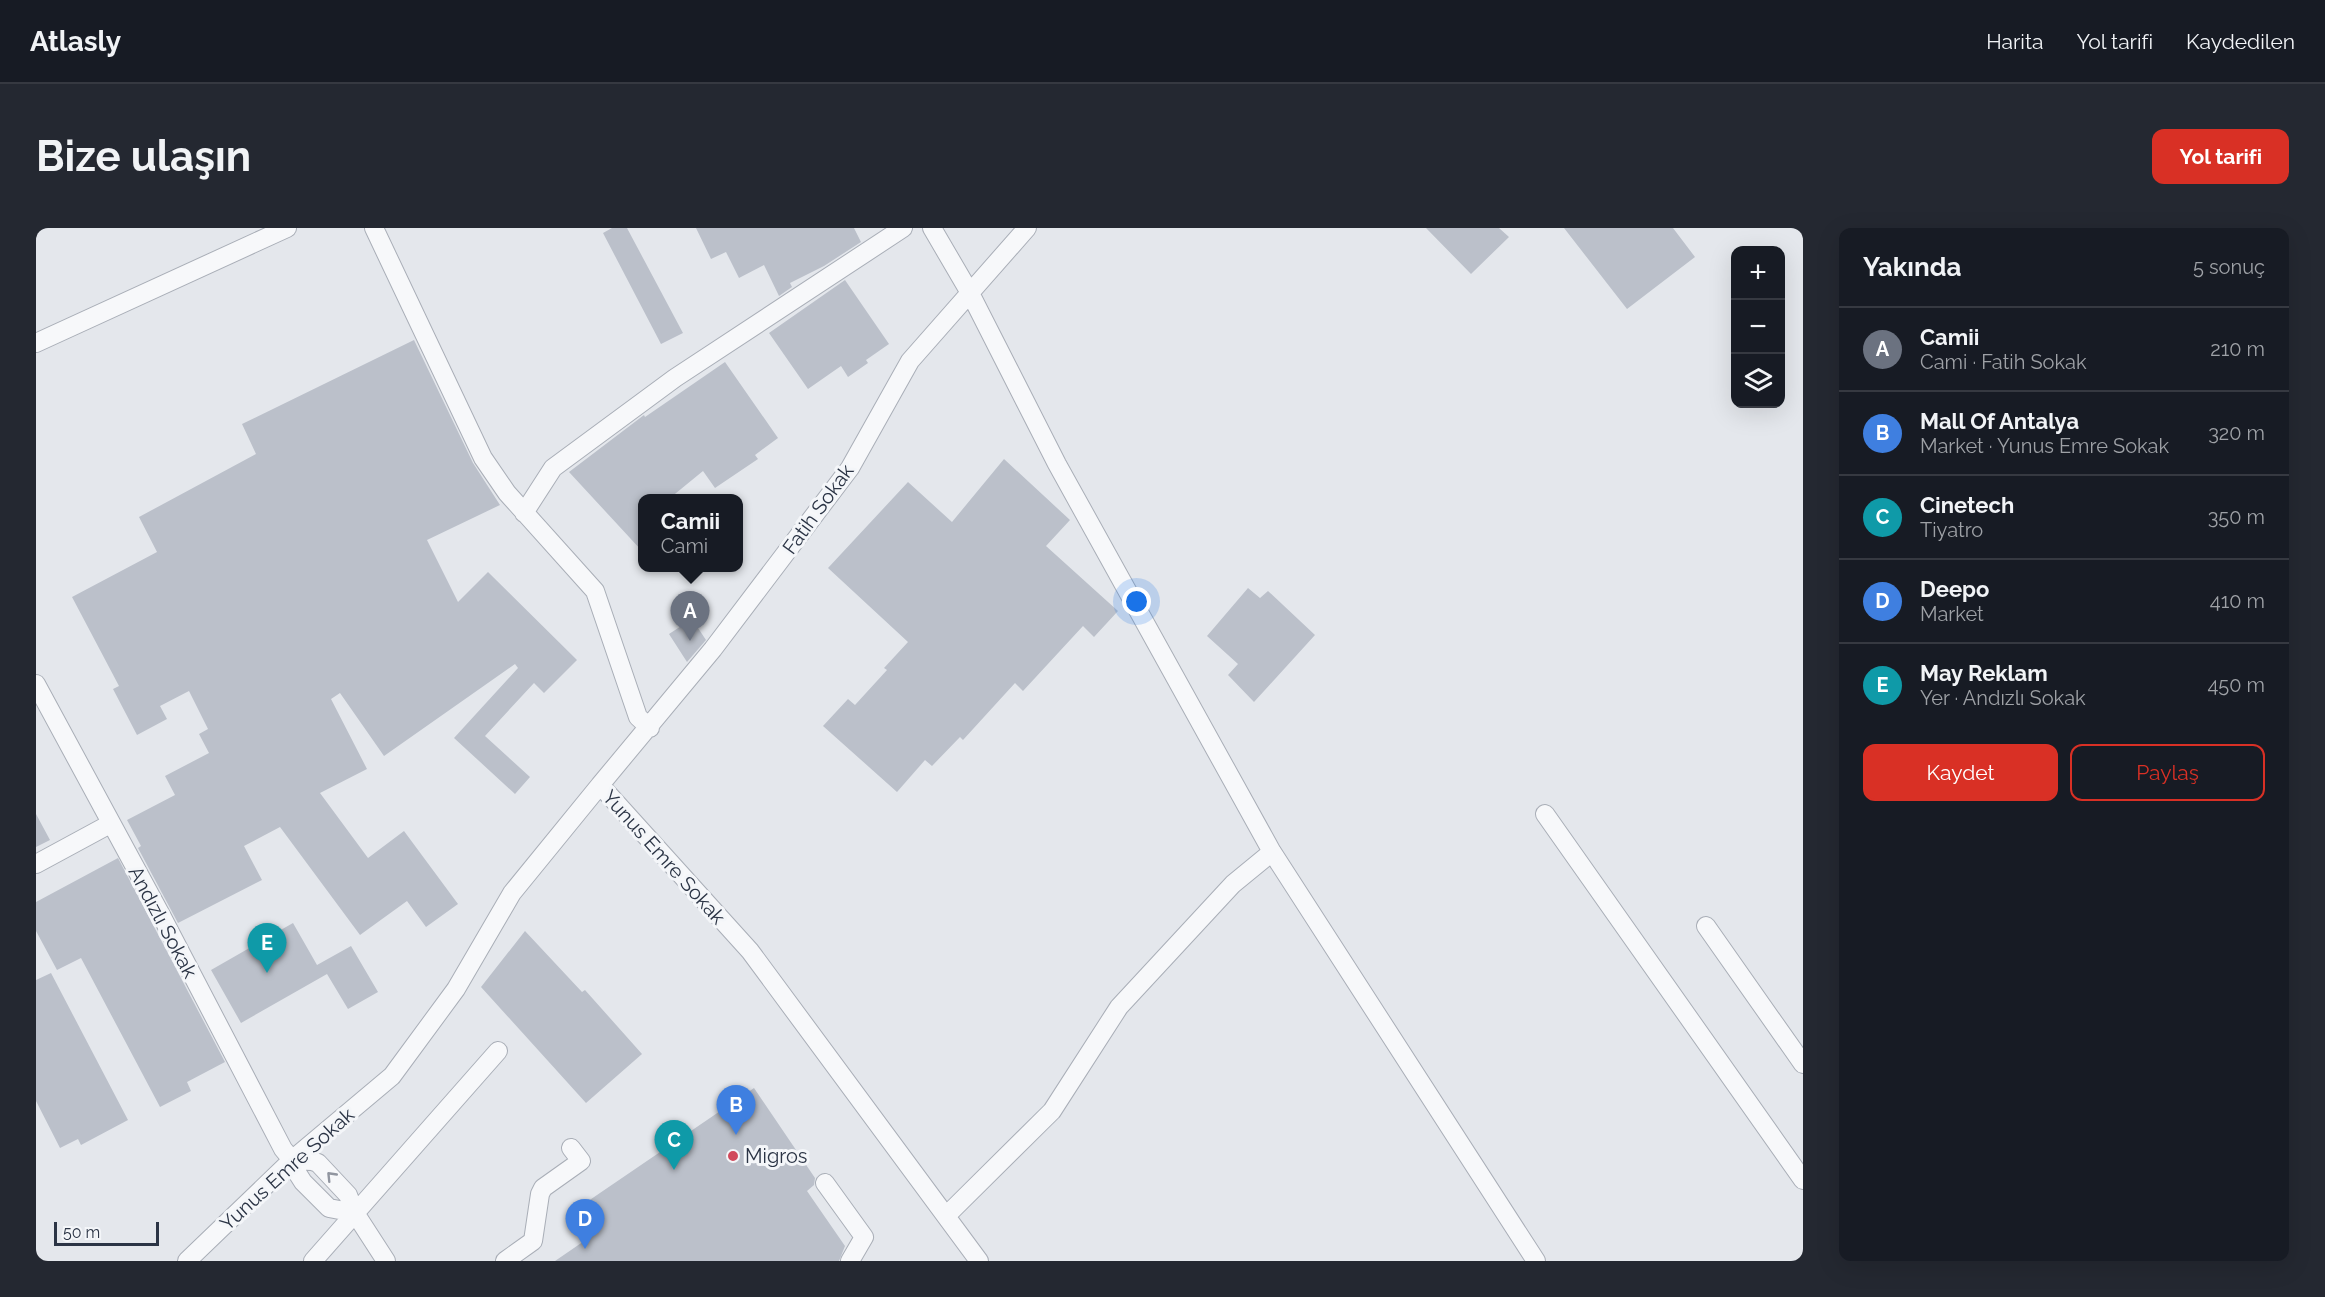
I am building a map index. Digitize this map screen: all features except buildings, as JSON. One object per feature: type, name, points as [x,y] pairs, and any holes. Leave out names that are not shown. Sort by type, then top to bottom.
[{"type":"street","points":[[36,343],[287,228]]},
{"type":"street","points":[[374,228],[483,458],[507,493],[595,591],[639,717],[650,728]]},
{"type":"street","points":[[524,513],[553,468],[675,378],[903,228]]},
{"type":"street","points":[[932,228],[970,293],[1057,464],[1272,852],[1536,1261]]},
{"type":"street","name":"Fatih Sokak","points":[[600,785],[650,728],[713,649],[850,468],[910,361],[1028,228]]},
{"type":"street","name":"Andızlı Sokak","points":[[36,684],[296,1171],[303,1182],[329,1209],[355,1213]]},
{"type":"street","name":"Yunus Emre Sokak","points":[[187,1261],[292,1160],[392,1076],[456,989],[512,893],[600,785],[750,951],[979,1261]]},
{"type":"street","points":[[1545,814],[1803,1180]]},
{"type":"street","points":[[36,864],[110,824]]},
{"type":"street","points":[[946,1216],[1052,1111],[1119,1007],[1233,884],[1272,852]]},
{"type":"street","points":[[1706,926],[1803,1064]]},
{"type":"street","points":[[313,1261],[498,1051]]},
{"type":"street","points":[[505,1261],[533,1241],[540,1194],[543,1188],[581,1161],[571,1148]]},
{"type":"street","points":[[825,1183],[864,1237],[850,1261]]},
{"type":"street","points":[[355,1213],[387,1261]]},
{"type":"place","name":"Camii","points":[[690,641]]},
{"type":"place","name":"May Reklam","points":[[267,973]]},
{"type":"place","name":"Mall Of Antalya","points":[[736,1135]]},
{"type":"place","name":"Migros","points":[[733,1156]]},
{"type":"place","name":"Cinetech","points":[[674,1170]]},
{"type":"place","name":"Deepo","points":[[585,1249]]}]
